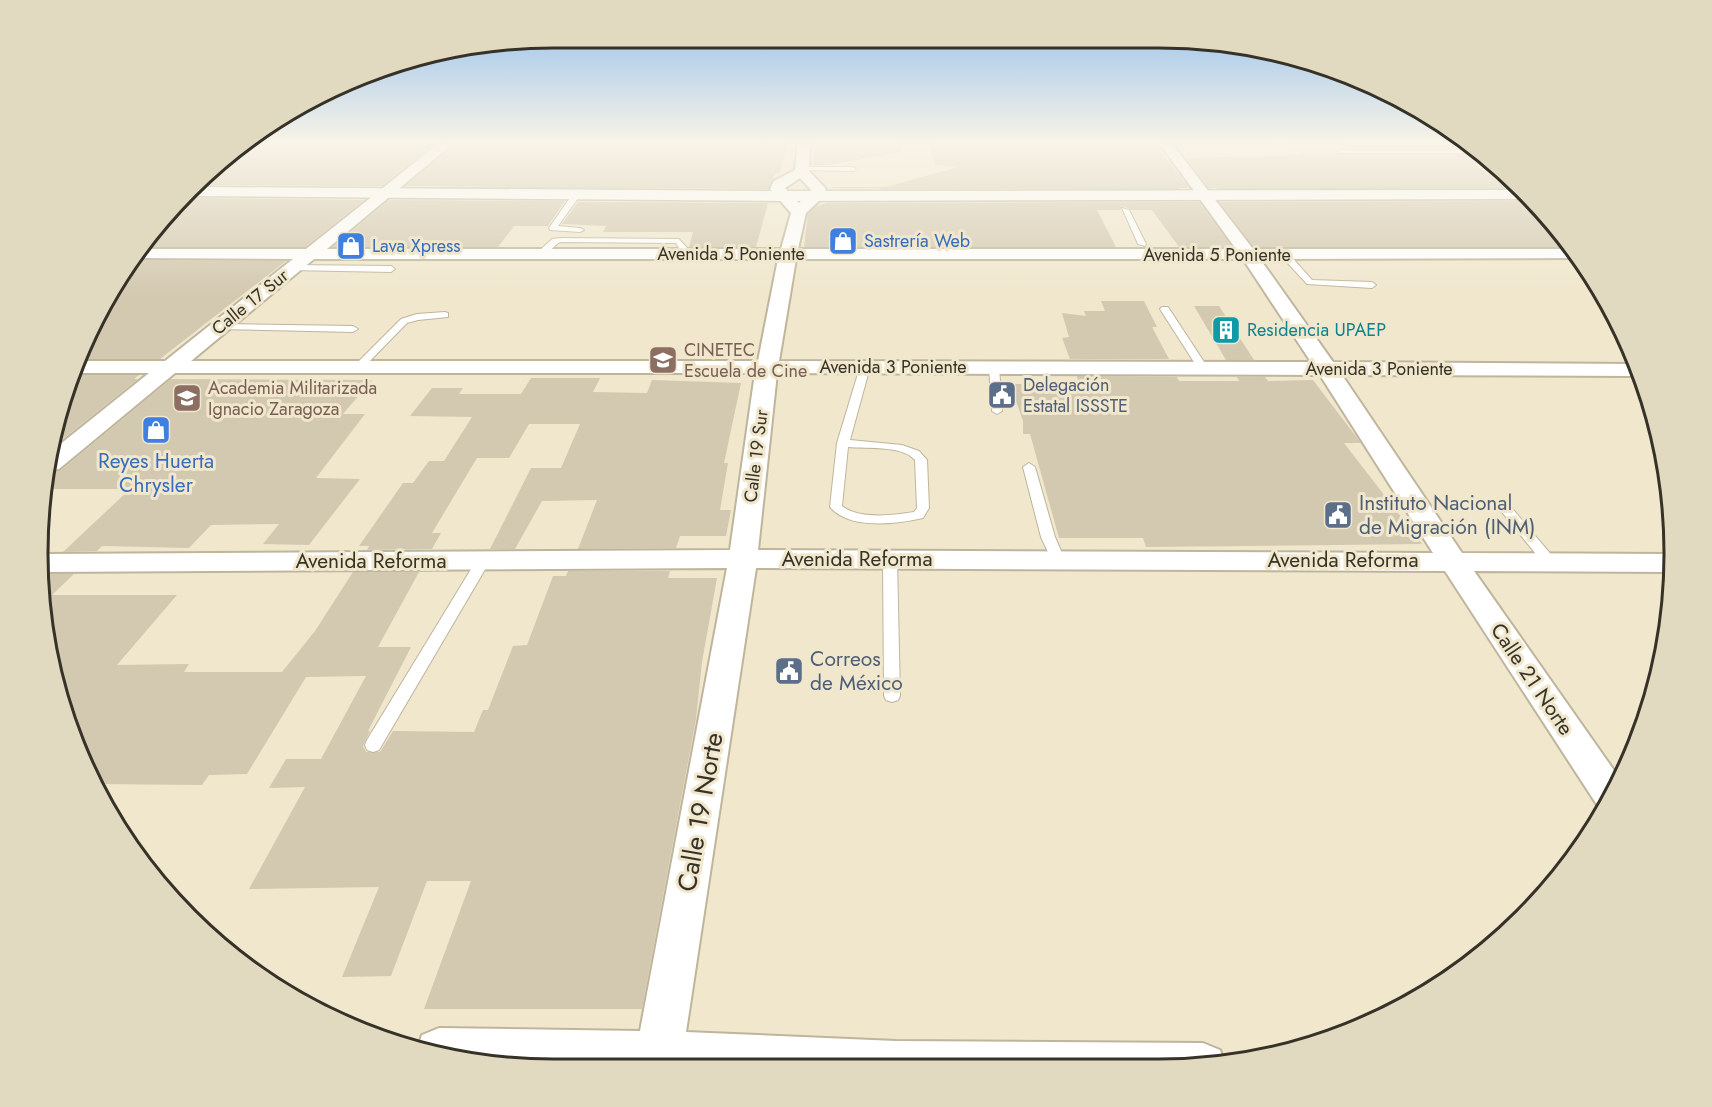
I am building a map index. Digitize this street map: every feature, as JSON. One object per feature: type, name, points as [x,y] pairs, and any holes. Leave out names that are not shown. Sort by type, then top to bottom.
[{"type":"main road","points":[[527,193],[645,193]]},
{"type":"main road","points":[[896,193],[1120,203],[1181,193]]},
{"type":"main road","points":[[1400,193],[1515,195]]},
{"type":"street","name":"Calle 17 Sur","points":[[57,458],[385,193]]},
{"type":"street","points":[[782,193],[799,212],[814,193]]},
{"type":"street","name":"Calle 21 Norte","points":[[1205,193],[1328,369],[1452,560],[1606,788]]},
{"type":"street","name":"Calle 19 Sur","points":[[743,559],[767,366],[788,253],[799,212]]},
{"type":"street","name":"Avenida 5 Poniente","points":[[146,254],[541,254],[680,242],[788,253],[1566,254]]},
{"type":"street","name":"Avenida 3 Poniente","points":[[84,367],[767,366],[1630,370]]},
{"type":"street","name":"Avenida Reforma","points":[[48,563],[743,559],[1664,562]]},
{"type":"street","name":"Calle 19 Norte","points":[[658,1059],[743,559]]},
{"type":"street","points":[[487,1055],[603,1059]]},
{"type":"lane","points":[[577,194],[554,228],[580,230]]},
{"type":"lane","points":[[1120,203],[1142,244]]},
{"type":"lane","points":[[1285,255],[1310,282],[1372,285]]},
{"type":"lane","points":[[292,268],[391,269]]},
{"type":"lane","points":[[1165,309],[1203,368]]},
{"type":"lane","points":[[358,367],[404,321],[417,316],[445,315]]},
{"type":"lane","points":[[220,327],[353,329]]},
{"type":"lane","points":[[843,443],[902,448],[915,453],[921,460],[923,508],[918,515],[905,518],[861,517],[841,514],[836,507],[843,443],[865,367]]},
{"type":"lane","points":[[994,367],[997,411]]},
{"type":"lane","points":[[1029,467],[1048,537],[1058,560]]},
{"type":"lane","points":[[1501,503],[1549,561]]},
{"type":"lane","points":[[890,559],[892,696]]},
{"type":"lane","points":[[373,745],[483,561]]},
{"type":"building","points":[[194,198],[364,200],[305,247],[151,247]]},
{"type":"building","points":[[389,200],[565,201],[548,226],[514,226],[498,247],[333,247]]},
{"type":"building","points":[[1521,201],[1561,247],[1254,247],[1220,202]]},
{"type":"building","points":[[578,202],[768,203],[756,247],[689,247],[693,232],[603,232],[606,226],[562,224]]},
{"type":"building","points":[[1199,202],[1232,247],[1179,247],[1152,210],[1132,210],[1123,206],[1120,210],[1097,210],[1116,247],[804,247],[808,214],[816,206],[828,203]]},
{"type":"building","points":[[142,260],[286,261],[160,359],[86,359],[116,301]]},
{"type":"building","points":[[1101,301],[1144,301],[1157,327],[1152,327],[1169,359],[1070,359],[1062,338],[1069,337],[1062,313],[1086,316],[1084,311],[1105,311]]},
{"type":"building","name":"Residencia UPAEP","points":[[1194,306],[1219,306],[1254,360],[1226,360]]},
{"type":"building","points":[[81,375],[139,375],[134,379],[138,379],[61,440]]},
{"type":"building","points":[[1077,376],[1177,377],[1179,381],[1239,381],[1237,377],[1265,377],[1268,381],[1313,380],[1361,443],[1344,443],[1422,544],[1146,547],[1143,538],[1059,538],[1030,434],[1023,434],[1023,421],[1010,384],[1029,384],[1028,380],[1078,381]]},
{"type":"building","points":[[531,378],[600,378],[593,392],[647,393],[652,380],[741,383],[724,463],[728,463],[720,510],[731,510],[726,536],[680,536],[676,548],[578,549],[597,500],[542,501],[515,549],[490,549],[531,468],[561,468],[580,424],[529,424],[509,458],[477,458],[432,533],[441,533],[432,549],[367,550],[369,546],[359,546],[403,483],[413,483],[429,461],[444,461],[472,417],[410,416],[432,388],[463,388],[459,394],[521,394]]},
{"type":"building","points":[[171,379],[372,380],[343,414],[365,414],[316,478],[360,479],[309,545],[263,544],[279,524],[211,525],[189,548],[102,546],[97,551],[63,552],[130,489],[52,489],[55,472],[60,471]]},
{"type":"building","points":[[568,571],[670,571],[668,578],[717,578],[702,662],[696,719],[642,1009],[424,1009],[471,881],[427,881],[391,976],[342,977],[379,887],[249,889],[305,787],[269,788],[286,759],[321,759],[366,676],[306,677],[247,774],[209,775],[202,785],[104,784],[86,747],[65,684],[52,619],[49,574],[74,574],[52,595],[177,595],[117,665],[189,664],[184,672],[282,672],[315,631],[353,572],[419,572],[378,647],[411,647],[368,731],[370,731],[363,746],[366,752],[380,752],[393,731],[474,732],[483,710],[488,710],[513,646],[527,645],[553,576],[566,576]]},
{"type":"place","name":"Sastrería Web","points":[[843,241]]},
{"type":"place","name":"Lava Xpress","points":[[351,246]]},
{"type":"place","name":"Residencia UPAEP","points":[[1226,330]]},
{"type":"place","name":"CINETEC Escuela de Cine","points":[[663,360]]},
{"type":"place","name":"Delegación Estatal ISSSTE","points":[[1002,395]]},
{"type":"place","name":"Academia Militarizada Ignacio Zaragoza","points":[[187,398]]},
{"type":"place","name":"Reyes Huerta Chrysler","points":[[156,430]]},
{"type":"place","name":"Instituto Nacional de Migración (INM)","points":[[1338,515]]},
{"type":"place","name":"Correos de México","points":[[789,671]]}]
